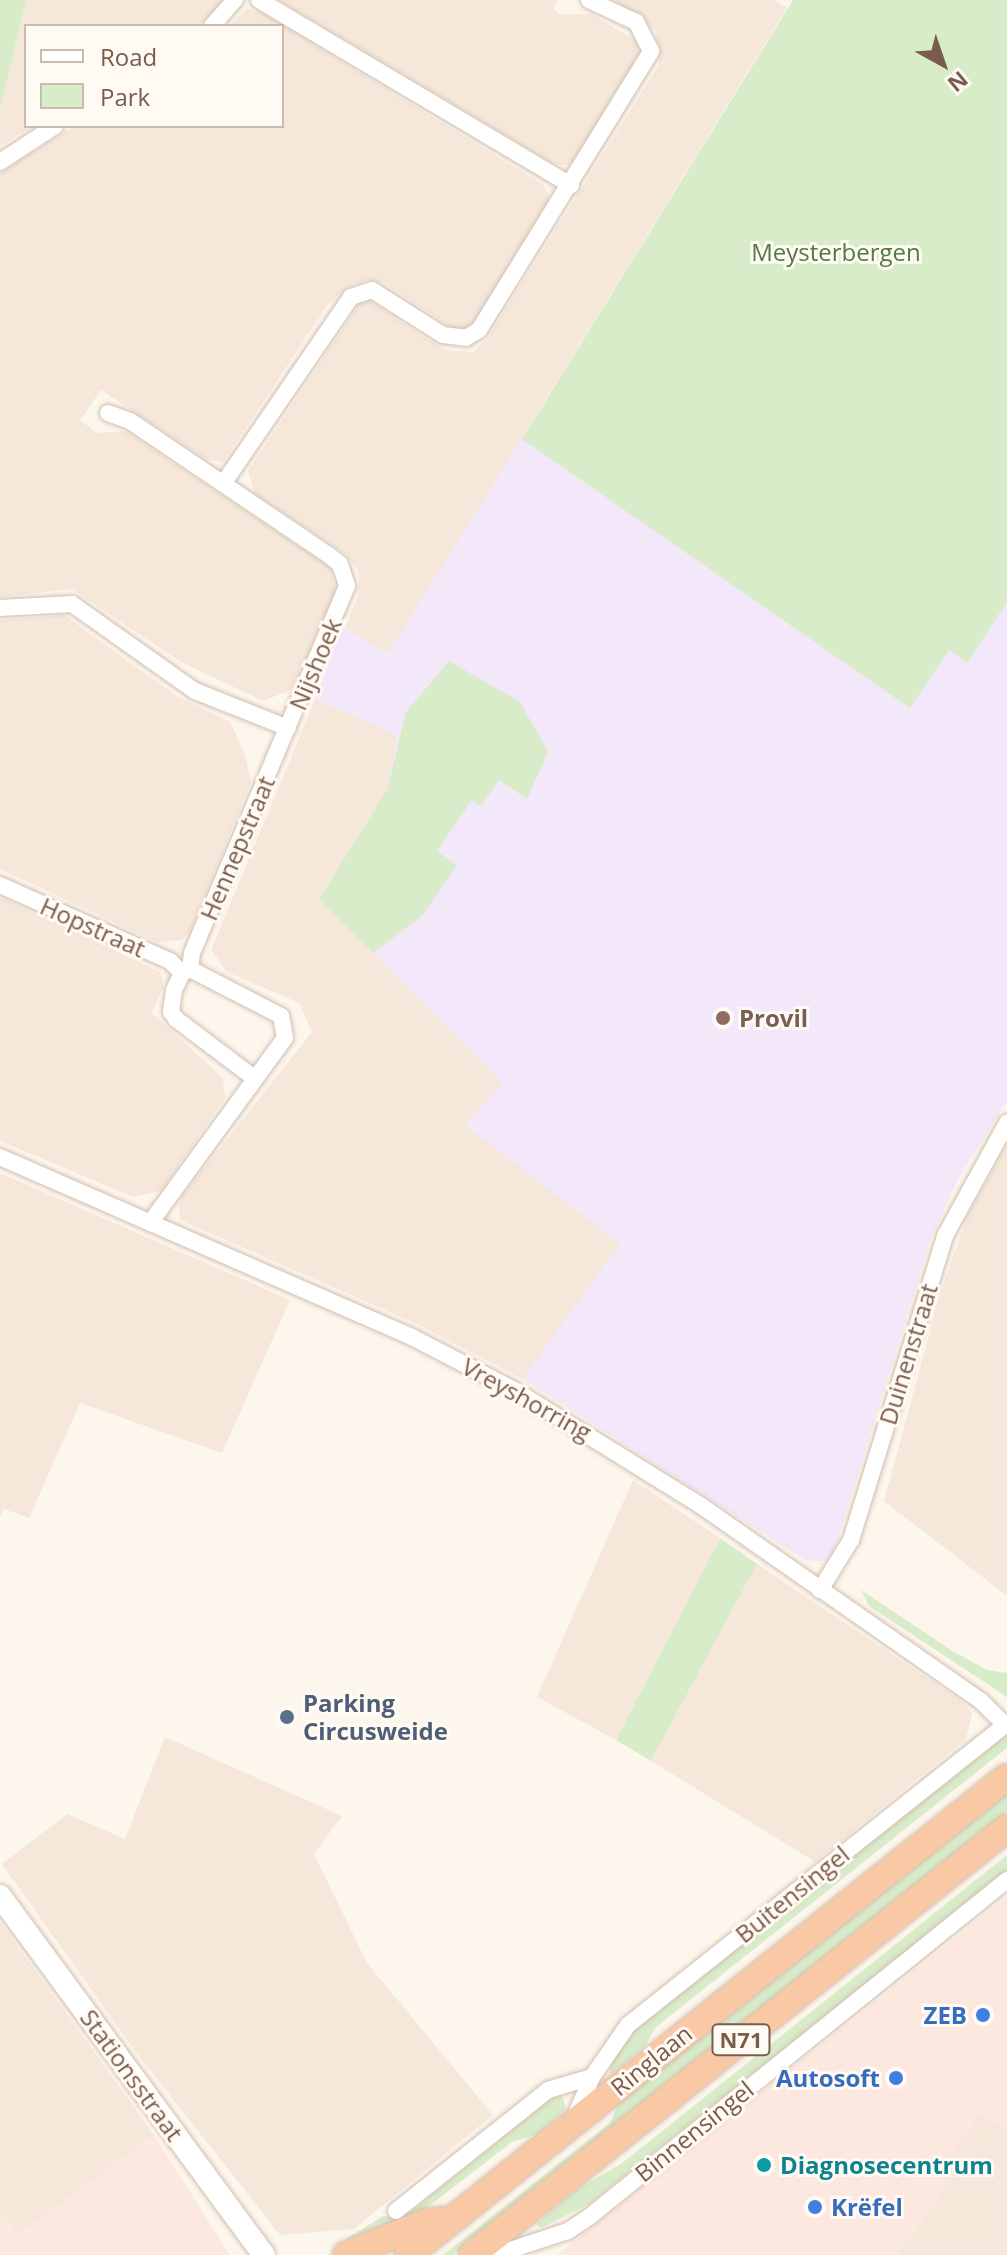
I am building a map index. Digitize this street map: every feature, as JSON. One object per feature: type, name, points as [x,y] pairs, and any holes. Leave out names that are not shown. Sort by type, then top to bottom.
[{"type":"highway","name":"Ringlaan","points":[[408,2255],[1007,1777]]},
{"type":"highway","name":"Ringlaan","points":[[473,2254],[1007,1828]]},
{"type":"highway","points":[[346,2255],[427,2222],[453,2219]]},
{"type":"main road","name":"Stationsstraat","points":[[0,1896],[264,2255]]},
{"type":"street","points":[[214,24],[235,0]]},
{"type":"street","points":[[259,0],[571,185]]},
{"type":"street","points":[[223,484],[351,297],[372,290],[443,335],[466,338],[488,318],[651,51],[636,22],[589,0]]},
{"type":"street","points":[[0,162],[52,128]]},
{"type":"street","name":"Nijshoek","points":[[0,608],[72,604],[195,691],[288,728],[344,596],[344,573],[330,556],[130,421],[108,413]]},
{"type":"street","name":"Hennepstraat","points":[[253,1077],[176,1019],[172,1001],[288,728]]},
{"type":"street","name":"Hopstraat","points":[[0,885],[186,971]]},
{"type":"street","points":[[150,1223],[253,1077],[285,1038],[281,1016],[186,971]]},
{"type":"street","name":"Duinenstraat","points":[[820,1590],[851,1540],[946,1234],[1007,1123]]},
{"type":"street","name":"Vreyshorring","points":[[0,1157],[412,1337],[516,1391],[700,1505],[981,1701],[1006,1725]]},
{"type":"street","name":"Buitensingel","points":[[572,2123],[592,2077],[628,2025],[1006,1725]]},
{"type":"street","name":"Binnensingel","points":[[473,2254],[498,2254],[568,2231],[589,2217],[1007,1880]]},
{"type":"street","points":[[396,2211],[548,2090],[592,2077]]},
{"type":"shaded area","points":[[26,0],[224,0],[201,24],[24,24],[24,128],[30,128],[0,146],[0,110]]},
{"type":"shaded area","points":[[279,0],[558,0],[553,9],[562,15],[592,14],[636,41],[640,53],[580,156],[568,165],[554,164]]},
{"type":"shaded area","name":"Provil","points":[[615,0],[775,0],[787,8],[522,438],[966,662],[1007,602],[1007,1101],[958,1179],[931,1237],[834,1551],[825,1561],[805,1560],[530,1383],[417,1324],[180,1220],[182,1196],[312,1032],[299,1003],[227,972],[211,950],[359,594],[359,572],[346,554],[255,494],[248,471],[360,303],[371,302],[445,350],[473,352],[487,339],[659,65],[656,30]]},
{"type":"shaded area","points":[[247,9],[281,24],[231,24]]},
{"type":"shaded area","points":[[284,26],[542,184],[549,195],[549,208],[478,321],[467,327],[454,329],[384,283],[368,280],[349,286],[329,303],[223,462],[207,460],[101,390],[80,420],[97,433],[125,431],[330,567],[336,592],[291,690],[263,701],[181,662],[72,589],[0,597],[0,173],[72,128],[284,128]]},
{"type":"shaded area","name":"Provil","points":[[522,439],[910,708],[949,650],[967,662],[1007,602],[1007,1101],[958,1179],[931,1237],[834,1551],[825,1561],[805,1560],[523,1379],[620,1244],[465,1125],[503,1082],[319,899],[387,790],[397,735],[315,699],[343,627],[388,653]]},
{"type":"shaded area","points":[[64,615],[178,697],[230,722],[244,752],[251,781],[190,932],[181,940],[157,942],[0,869],[0,620]]},
{"type":"shaded area","points":[[0,897],[160,972],[164,985],[152,1013],[223,1078],[225,1098],[161,1191],[133,1197],[0,1141]]},
{"type":"shaded area","points":[[1007,1145],[1007,1596],[884,1501],[941,1291],[967,1217]]},
{"type":"shaded area","points":[[0,1173],[290,1300],[222,1453],[80,1403],[29,1518],[4,1509],[0,1518]]},
{"type":"shaded area","points":[[633,1480],[720,1538],[616,1740],[537,1697]]},
{"type":"shaded area","points":[[757,1564],[964,1703],[972,1714],[966,1739],[815,1862],[651,1761]]},
{"type":"shaded area","points":[[165,1737],[342,1816],[314,1854],[367,1963],[493,2115],[354,2229],[280,2235],[135,2051],[2,1864],[67,1814],[125,1839]]},
{"type":"shaded area","points":[[1007,1897],[1007,2132],[981,2113],[949,2157],[961,2166],[897,2255],[557,2255]]},
{"type":"shaded area","points":[[0,1922],[154,2135],[18,2235],[0,2212]]},
{"type":"shaded area","points":[[981,2112],[1007,2132],[1007,2255],[897,2255],[960,2167],[948,2157]]},
{"type":"shaded area","points":[[154,2135],[230,2255],[0,2255],[0,2212],[18,2235]]},
{"type":"green space","points":[[0,0],[26,0],[0,110]]},
{"type":"green space","name":"Meysterbergen","points":[[793,0],[1007,0],[1007,602],[967,663],[949,650],[910,708],[522,439]]},
{"type":"green space","points":[[449,661],[520,702],[548,752],[527,799],[499,780],[481,806],[472,800],[437,851],[457,865],[423,915],[373,953],[319,899],[387,790],[406,712]]},
{"type":"green space","points":[[720,1538],[757,1564],[651,1761],[616,1740]]},
{"type":"green space","points":[[861,1590],[951,1650],[987,1670],[1007,1673],[1007,1697],[869,1606]]},
{"type":"green space","points":[[1007,1734],[1007,1748],[656,2027],[645,2046],[611,2074],[610,2065],[635,2029]]},
{"type":"green space","points":[[1007,1793],[1007,1812],[453,2255],[443,2255],[610,2123],[619,2102]]},
{"type":"green space","points":[[1007,1855],[1007,1871],[589,2204],[541,2228],[536,2224],[579,2188],[621,2164]]},
{"type":"green space","points":[[562,2096],[566,2108],[538,2134],[512,2142],[416,2216],[343,2241],[383,2216],[403,2218],[549,2100]]},
{"type":"place","name":"Provil","points":[[723,1018]]},
{"type":"place","name":"Parking Circusweide","points":[[287,1717]]},
{"type":"place","name":"ZEB","points":[[983,2015]]},
{"type":"place","name":"Autosoft","points":[[896,2078]]},
{"type":"place","name":"Diagnosecentrum","points":[[764,2165]]},
{"type":"place","name":"Krëfel","points":[[815,2207]]}]
